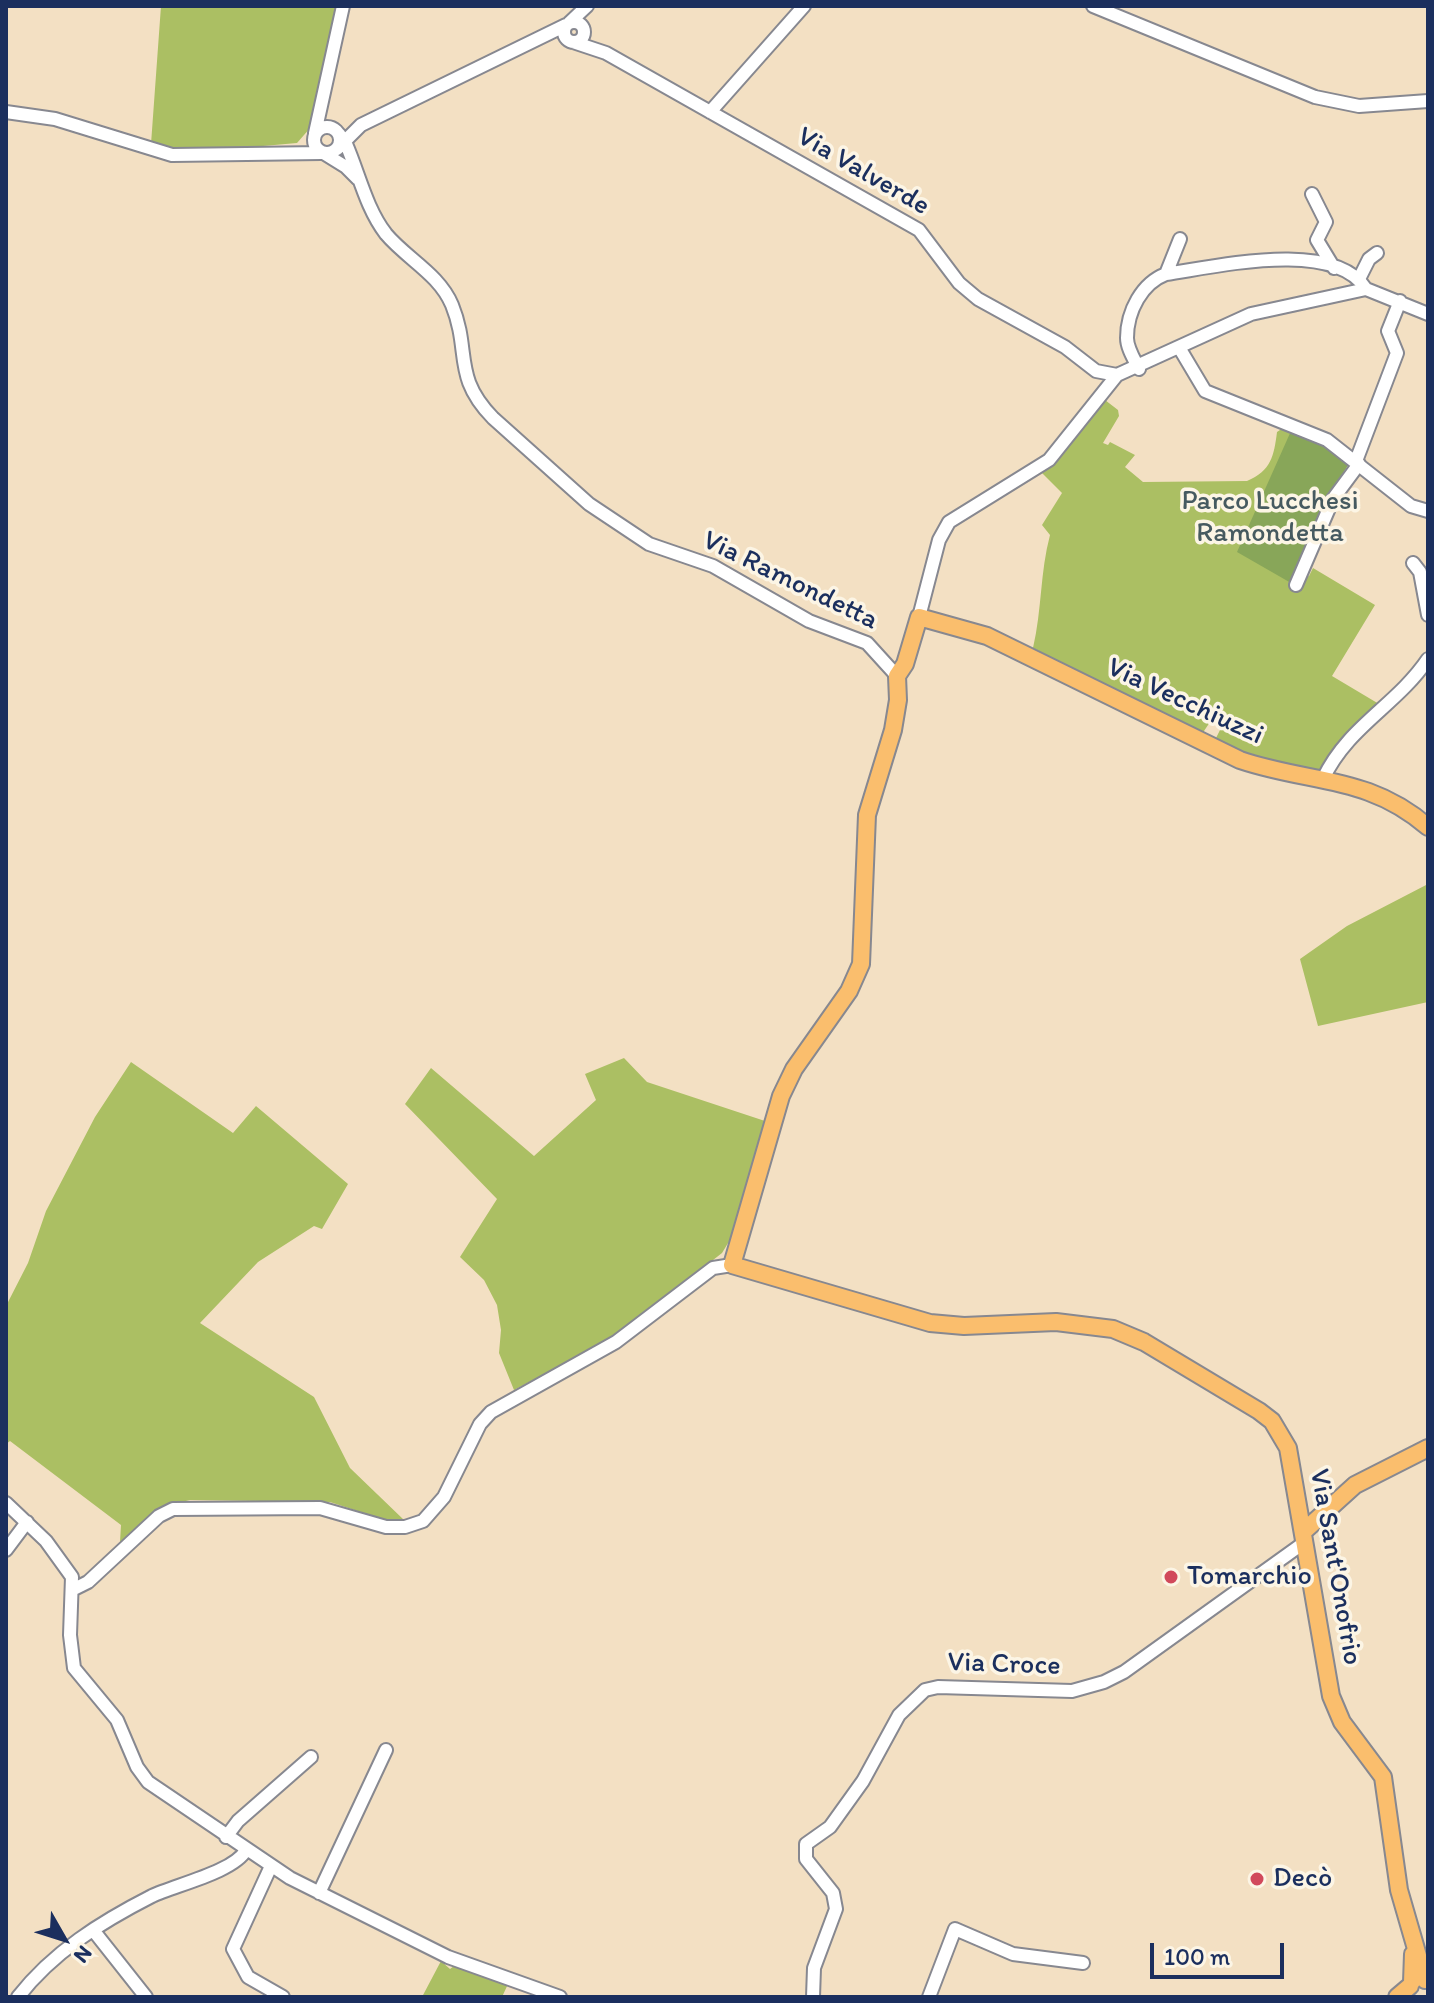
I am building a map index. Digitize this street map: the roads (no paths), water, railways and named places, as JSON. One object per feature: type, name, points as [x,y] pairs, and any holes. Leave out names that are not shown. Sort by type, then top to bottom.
[{"type":"main road","points":[[732,1265],[750,1213],[781,1096],[804,1054],[849,991],[861,964],[867,815],[893,730],[898,700],[897,676],[905,664],[919,617]]},
{"type":"main road","name":"Via Vecchiuzzi","points":[[919,617],[998,641],[1240,760],[1289,774],[1370,790],[1391,799],[1428,827]]},
{"type":"main road","name":"Via Sant'Onofrio","points":[[732,1265],[930,1323],[964,1326],[1085,1324],[1113,1329],[1144,1342],[1272,1421],[1288,1448],[1335,1708],[1387,1787],[1394,1864],[1418,1978]]},
{"type":"main road","points":[[1304,1537],[1355,1485],[1428,1448]]},
{"type":"street","points":[[343,6],[314,145],[333,141],[525,48],[567,25],[590,6]]},
{"type":"street","points":[[525,48],[581,39],[590,6]]},
{"type":"street","points":[[710,112],[804,6]]},
{"type":"street","points":[[1093,6],[1315,97],[1359,106],[1428,101]]},
{"type":"street","points":[[567,25],[579,23],[606,53]]},
{"type":"street","points":[[567,25],[565,36],[571,41],[606,53]]},
{"type":"street","name":"Via Valverde","points":[[606,53],[919,230],[959,283],[978,299],[1065,347],[1096,371],[1117,375]]},
{"type":"street","points":[[324,88],[324,113],[333,141]]},
{"type":"street","points":[[6,112],[55,119],[172,155],[285,151],[333,141]]},
{"type":"street","points":[[285,151],[325,127],[346,167],[363,184]]},
{"type":"street","name":"Via Ramondetta","points":[[333,141],[363,184],[371,211],[383,229],[448,296],[458,324],[465,377],[479,403],[493,418],[589,504],[649,544],[713,566],[809,621],[867,643],[887,661],[897,676]]},
{"type":"street","points":[[1312,194],[1326,222],[1317,240],[1334,268]]},
{"type":"street","points":[[1166,274],[1180,239]]},
{"type":"street","points":[[1363,284],[1369,259],[1377,253]]},
{"type":"street","points":[[1139,369],[1127,339],[1129,327],[1145,285],[1166,274],[1253,258],[1305,261],[1334,268],[1428,314]]},
{"type":"street","points":[[1117,375],[1139,369],[1251,314],[1363,284]]},
{"type":"street","points":[[1296,585],[1333,499],[1358,462],[1381,388],[1397,353],[1388,331],[1400,301]]},
{"type":"street","points":[[1180,349],[1205,391],[1327,440],[1411,506],[1428,511]]},
{"type":"street","name":"Via Ramondetta","points":[[919,617],[939,540],[949,522],[1049,460],[1117,375]]},
{"type":"street","points":[[1413,563],[1420,572],[1428,615]]},
{"type":"street","points":[[1323,779],[1335,753],[1359,727],[1405,690],[1428,659]]},
{"type":"street","points":[[74,1589],[88,1582],[159,1516],[173,1509],[320,1508],[386,1527],[405,1527],[423,1521],[444,1497],[480,1424],[491,1412],[616,1342],[713,1268],[732,1265]]},
{"type":"street","points":[[6,1503],[63,1562],[72,1577],[74,1589],[70,1635],[74,1668],[117,1720],[137,1767],[148,1782],[246,1850],[319,1893],[448,1957],[560,1997]]},
{"type":"street","points":[[6,1550],[27,1522]]},
{"type":"street","name":"Via Croce","points":[[813,1997],[814,1968],[836,1909],[829,1886],[806,1859],[806,1844],[827,1830],[863,1781],[899,1715],[911,1700],[925,1690],[938,1687],[1064,1692],[1080,1691],[1113,1679],[1304,1537]]},
{"type":"street","points":[[319,1893],[386,1750]]},
{"type":"street","points":[[226,1837],[238,1821],[311,1757]]},
{"type":"street","points":[[18,1997],[46,1964],[93,1930],[151,1897],[230,1864],[246,1850]]},
{"type":"street","points":[[271,1866],[233,1949],[248,1977],[283,1997]]},
{"type":"street","points":[[929,1997],[955,1929],[1013,1954],[1083,1963]]},
{"type":"street","points":[[93,1930],[146,1997]]},
{"type":"place","name":"Tomarchio","points":[[1171,1577]]},
{"type":"place","name":"Decò","points":[[1257,1879]]},
{"type":"park label","name":"Parco Lucchesi Ramondetta","points":[[1270,518]]}]
